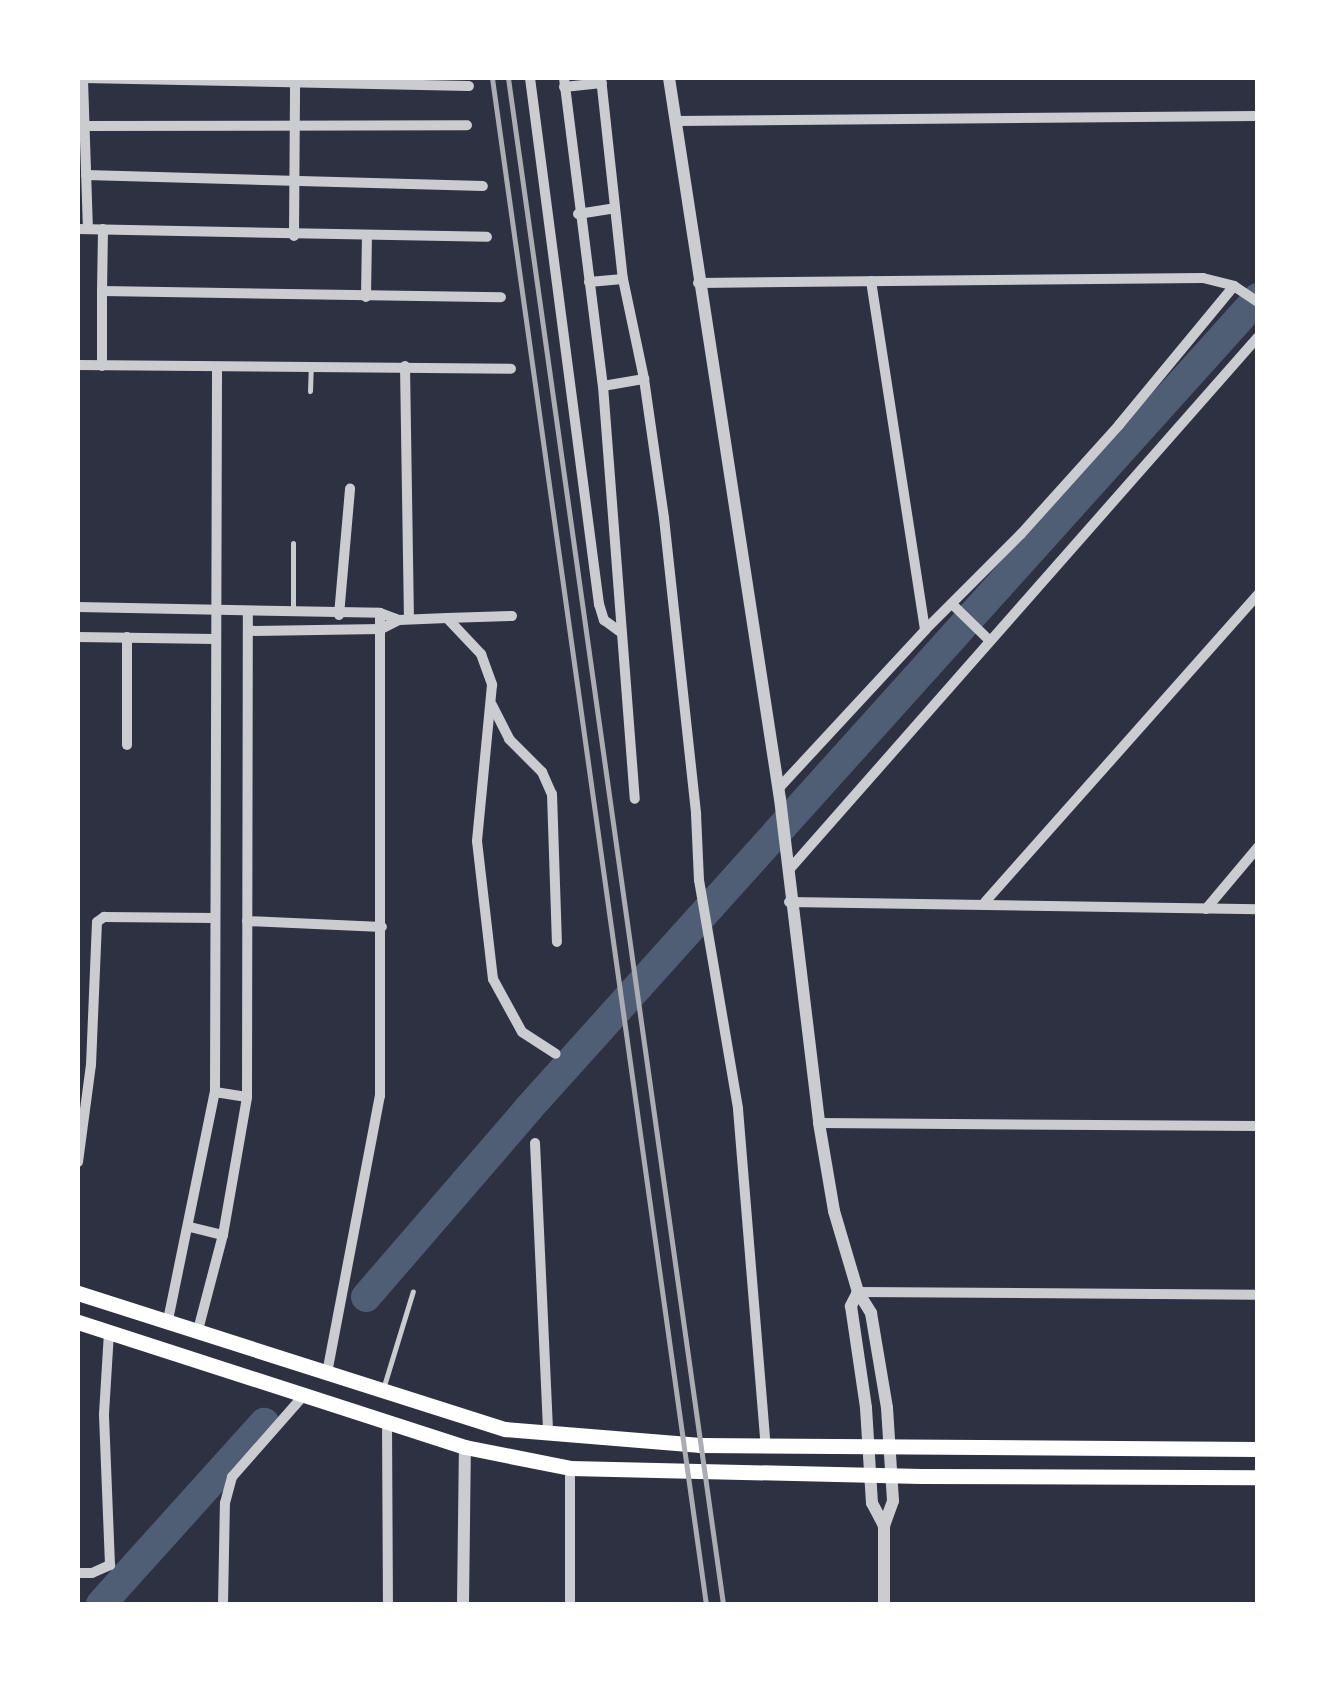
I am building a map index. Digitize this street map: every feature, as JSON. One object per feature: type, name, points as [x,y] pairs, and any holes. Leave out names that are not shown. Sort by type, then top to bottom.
[{"type":"main road","points":[[78,1293],[505,1429],[647,1443],[1258,1448]]},
{"type":"main road","points":[[78,1322],[465,1447],[570,1468],[871,1475],[1258,1477]]},
{"type":"street","points":[[530,78],[600,604],[604,620],[619,631]]},
{"type":"street","points":[[670,78],[698,283],[779,794],[789,902],[819,1123],[834,1211],[858,1292],[870,1312],[891,1447],[893,1501],[884,1526],[884,1604]]},
{"type":"street","points":[[469,86],[294,79],[83,79],[81,126],[86,175],[82,229],[294,236],[487,236]]},
{"type":"street","points":[[294,79],[294,236]]},
{"type":"street","points":[[634,799],[603,386],[564,82],[601,80],[623,279],[644,379],[664,518],[702,904],[738,1109],[766,1446]]},
{"type":"street","points":[[676,121],[1258,116]]},
{"type":"street","points":[[81,126],[467,125]]},
{"type":"street","points":[[86,175],[483,186]]},
{"type":"street","points":[[578,214],[615,208]]},
{"type":"street","points":[[102,366],[104,229]]},
{"type":"street","points":[[366,297],[367,236]]},
{"type":"street","points":[[698,283],[1203,278],[1234,286],[1253,298]]},
{"type":"street","points":[[589,282],[623,279]]},
{"type":"street","points":[[870,281],[925,630]]},
{"type":"street","points":[[779,794],[925,630],[956,608],[1120,425],[1234,286]]},
{"type":"street","points":[[102,291],[501,297]]},
{"type":"street","points":[[787,867],[986,637],[1258,337]]},
{"type":"street","points":[[78,365],[511,369]]},
{"type":"street","points":[[404,366],[404,620]]},
{"type":"street","points":[[168,1320],[215,1092],[218,368]]},
{"type":"street","points":[[603,386],[644,379]]},
{"type":"street","points":[[339,615],[350,488]]},
{"type":"street","points":[[985,902],[1258,594]]},
{"type":"street","points":[[78,607],[380,613],[404,620]]},
{"type":"street","points":[[956,608],[986,637]]},
{"type":"street","points":[[198,1330],[224,1235],[247,1098],[248,612]]},
{"type":"street","points":[[328,1372],[380,1096],[380,613]]},
{"type":"street","points":[[248,630],[381,629],[404,620],[512,616]]},
{"type":"street","points":[[447,618],[489,668],[491,704],[477,841],[493,979],[522,1032],[556,1054]]},
{"type":"street","points":[[127,637],[127,745]]},
{"type":"street","points":[[78,638],[214,639]]},
{"type":"street","points":[[491,704],[509,739],[542,772],[552,794],[557,942]]},
{"type":"street","points":[[1206,908],[1258,847]]},
{"type":"street","points":[[789,902],[1258,909]]},
{"type":"street","points":[[78,1162],[91,1065],[97,922],[104,917],[216,918]]},
{"type":"street","points":[[247,922],[382,927]]},
{"type":"street","points":[[215,1092],[247,1098]]},
{"type":"street","points":[[819,1123],[1258,1126]]},
{"type":"street","points":[[536,1143],[548,1434]]},
{"type":"street","points":[[190,1227],[224,1235]]},
{"type":"street","points":[[858,1292],[1258,1295]]},
{"type":"street","points":[[858,1292],[851,1306],[870,1447],[872,1503],[884,1526]]},
{"type":"street","points":[[78,1573],[92,1573],[110,1565],[104,1414],[109,1332]]},
{"type":"street","points":[[223,1604],[228,1488],[240,1466],[306,1394]]},
{"type":"street","points":[[387,1421],[388,1604]]},
{"type":"street","points":[[463,1604],[465,1447]]},
{"type":"street","points":[[570,1468],[570,1604]]},
{"type":"lane","points":[[310,391],[311,368]]},
{"type":"lane","points":[[293,543],[293,614]]},
{"type":"lane","points":[[383,1390],[413,1291]]},
{"type":"waterway","points":[[366,1297],[528,1109],[1258,298]]},
{"type":"waterway","points":[[101,1604],[264,1423]]},
{"type":"railway","points":[[492,78],[706,1604]]},
{"type":"railway","points":[[508,78],[723,1604]]}]
